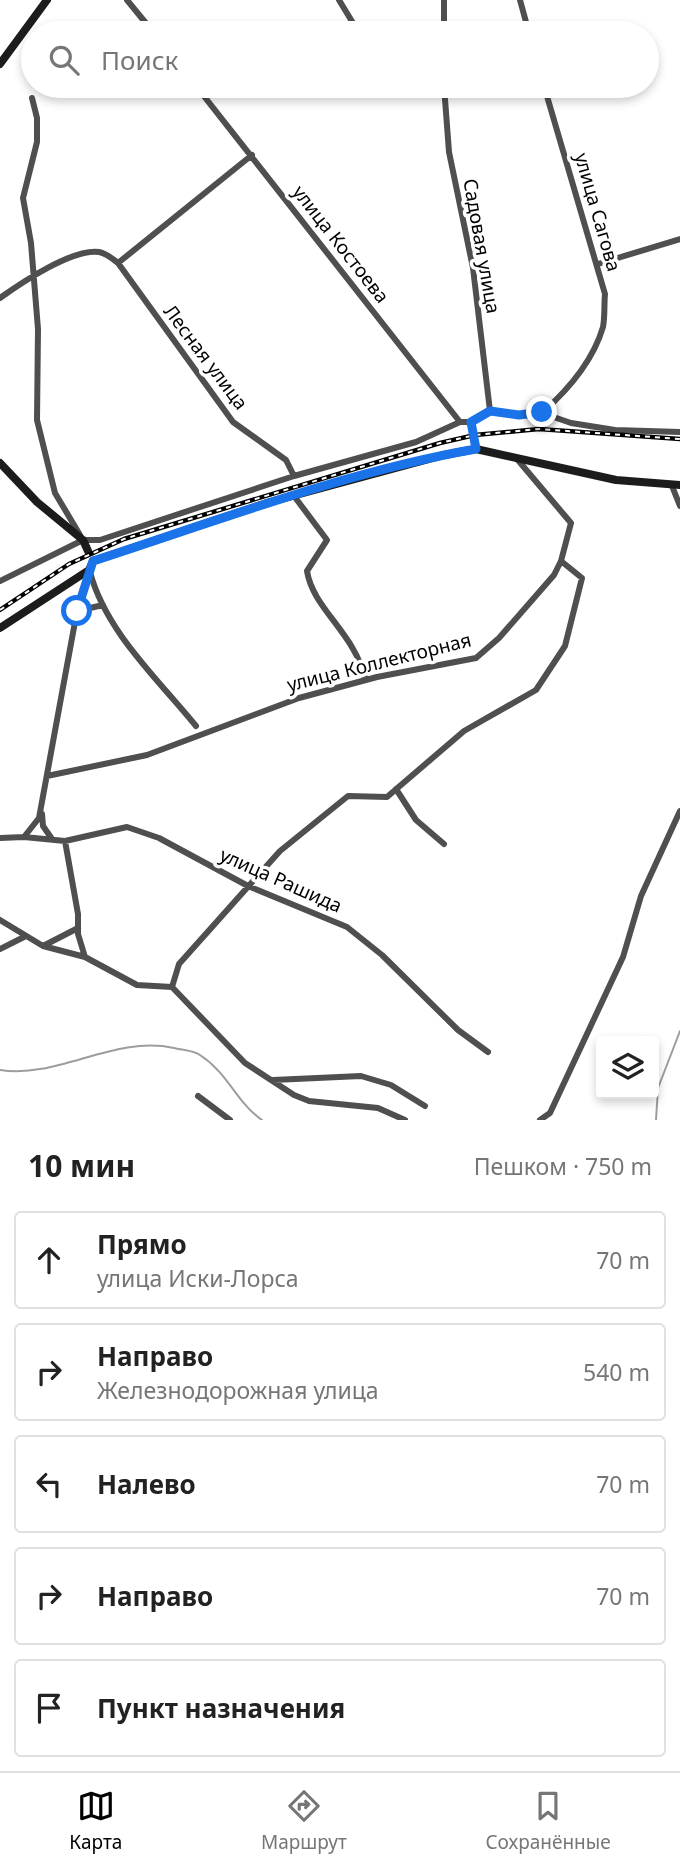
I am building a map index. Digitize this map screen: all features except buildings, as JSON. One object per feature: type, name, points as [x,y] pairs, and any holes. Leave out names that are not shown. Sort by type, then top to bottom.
[{"type":"street","points":[[32,21],[47,0]]},
{"type":"street","points":[[127,0],[144,21]]},
{"type":"street","points":[[339,0],[352,21]]},
{"type":"street","points":[[444,0],[444,21]]},
{"type":"street","points":[[520,0],[526,21]]},
{"type":"street","points":[[0,64],[21,35]]},
{"type":"street","points":[[24,837],[36,824],[41,809],[77,611],[89,570],[90,556],[55,493],[44,458],[37,420],[37,329],[23,198],[37,142],[37,118],[32,98]]},
{"type":"street","name":"улица Костоева","points":[[207,98],[460,422]]},
{"type":"street","name":"Садовая улица","points":[[445,98],[449,152],[473,268],[490,411]]},
{"type":"street","name":"улица Сагова","points":[[542,412],[562,395],[587,362],[603,327],[605,294],[548,98]]},
{"type":"street","points":[[118,263],[252,155]]},
{"type":"street","points":[[598,264],[680,239]]},
{"type":"street","name":"Лесная улица","points":[[33,274],[99,252],[118,263],[233,422],[286,460],[294,476]]},
{"type":"street","points":[[0,298],[33,274]]},
{"type":"street","points":[[0,581],[83,540],[100,540],[294,476],[416,442],[460,422],[471,422],[490,411],[519,415],[542,412],[571,424],[651,432],[680,432]]},
{"type":"street","points":[[471,422],[476,449]]},
{"type":"street","points":[[90,556],[444,454],[476,449],[616,480],[676,486],[680,506]]},
{"type":"street","name":"улица Коллекторная","points":[[47,776],[147,755],[260,711],[365,679],[476,658],[499,638],[554,575],[561,561],[571,523],[517,459]]},
{"type":"street","points":[[0,463],[37,502],[83,540]]},
{"type":"street","points":[[294,496],[327,540],[307,571],[309,585],[352,643],[361,659],[365,679]]},
{"type":"street","points":[[172,987],[179,964],[280,850],[348,796],[387,797],[464,731],[520,701],[546,679],[565,646],[581,588],[582,578],[561,561]]},
{"type":"street","points":[[0,628],[89,570]]},
{"type":"street","points":[[89,570],[103,605],[123,638],[196,726]]},
{"type":"street","points":[[75,579],[83,585]]},
{"type":"street","points":[[77,611],[103,605]]},
{"type":"street","points":[[396,789],[416,820],[444,844]]},
{"type":"street","points":[[41,809],[43,827],[53,839]]},
{"type":"street","points":[[540,1120],[550,1113],[623,957],[641,896],[680,811]]},
{"type":"street","name":"улица Рашида","points":[[0,838],[24,837],[65,841],[111,828],[136,829],[248,886],[347,928],[382,955],[464,1035],[488,1052]]},
{"type":"street","points":[[65,841],[85,957]]},
{"type":"street","points":[[0,920],[24,937],[43,946],[85,957],[137,985],[172,987],[245,1063],[309,1101],[357,1103],[378,1108],[405,1120]]},
{"type":"street","points":[[43,946],[78,928]]},
{"type":"street","points":[[0,949],[24,937]]},
{"type":"street","points":[[271,1080],[361,1076],[391,1084],[425,1106]]},
{"type":"street","points":[[198,1096],[230,1120]]},
{"type":"waterway","points":[[656,1120],[658,1088],[680,1031]]},
{"type":"waterway","points":[[0,1070],[44,1069],[129,1047],[151,1046],[187,1050],[197,1053],[210,1063],[245,1105],[262,1120]]},
{"type":"railway","points":[[0,610],[69,564],[124,539],[440,443],[475,435],[539,429],[680,439]]},
{"type":"route","points":[[77,611],[83,585],[93,561],[271,502],[444,454],[476,449],[471,422],[490,411],[519,415],[542,412]]}]
